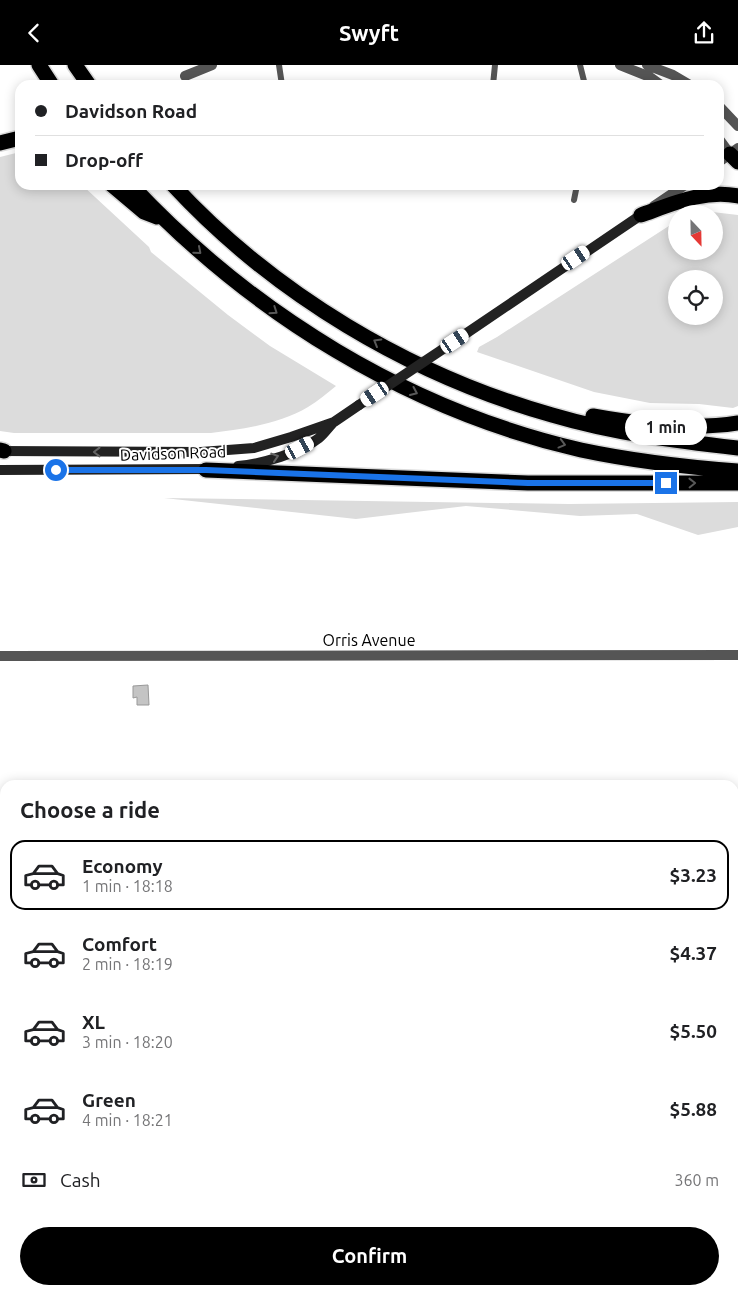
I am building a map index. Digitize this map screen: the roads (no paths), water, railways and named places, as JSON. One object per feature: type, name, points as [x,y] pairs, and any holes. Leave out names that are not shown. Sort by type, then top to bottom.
[{"type":"highway","points":[[39,65],[49,80]]},
{"type":"highway","points":[[75,65],[86,80]]},
{"type":"highway","points":[[0,143],[15,139]]},
{"type":"highway","points":[[118,190],[144,212],[162,218]]},
{"type":"highway","points":[[137,190],[162,218],[234,282],[273,310],[321,342],[381,376],[443,405],[515,431],[580,449],[631,460],[738,471]]},
{"type":"highway","points":[[177,190],[232,242],[291,289],[343,323],[414,362],[466,385],[553,415],[610,430],[676,441],[738,448]]},
{"type":"highway","points":[[641,215],[702,195],[727,194],[738,196]]},
{"type":"highway","points":[[501,398],[610,419],[692,425],[738,423]]},
{"type":"highway","points":[[206,470],[537,483],[738,483]]},
{"type":"main road","name":"Davidson Road","points":[[0,470],[206,470],[257,463],[286,454],[319,438],[334,422],[641,215]]},
{"type":"main road","name":"Davidson Road","points":[[1,451],[225,451],[272,443],[334,422]]},
{"type":"street","points":[[185,76],[212,65]]},
{"type":"street","points":[[620,65],[654,80]]},
{"type":"street","points":[[647,65],[682,80]]},
{"type":"street","points":[[724,111],[738,126]]},
{"type":"street","points":[[724,146],[731,157]]},
{"type":"street","name":"Davidson Road","points":[[641,215],[678,190]]},
{"type":"street","name":"Orris Avenue","points":[[0,656],[738,655]]},
{"type":"lane","points":[[278,65],[281,80]]},
{"type":"lane","points":[[494,80],[495,65]]},
{"type":"lane","points":[[580,65],[584,80]]},
{"type":"lane","points":[[574,200],[575,190]]}]
